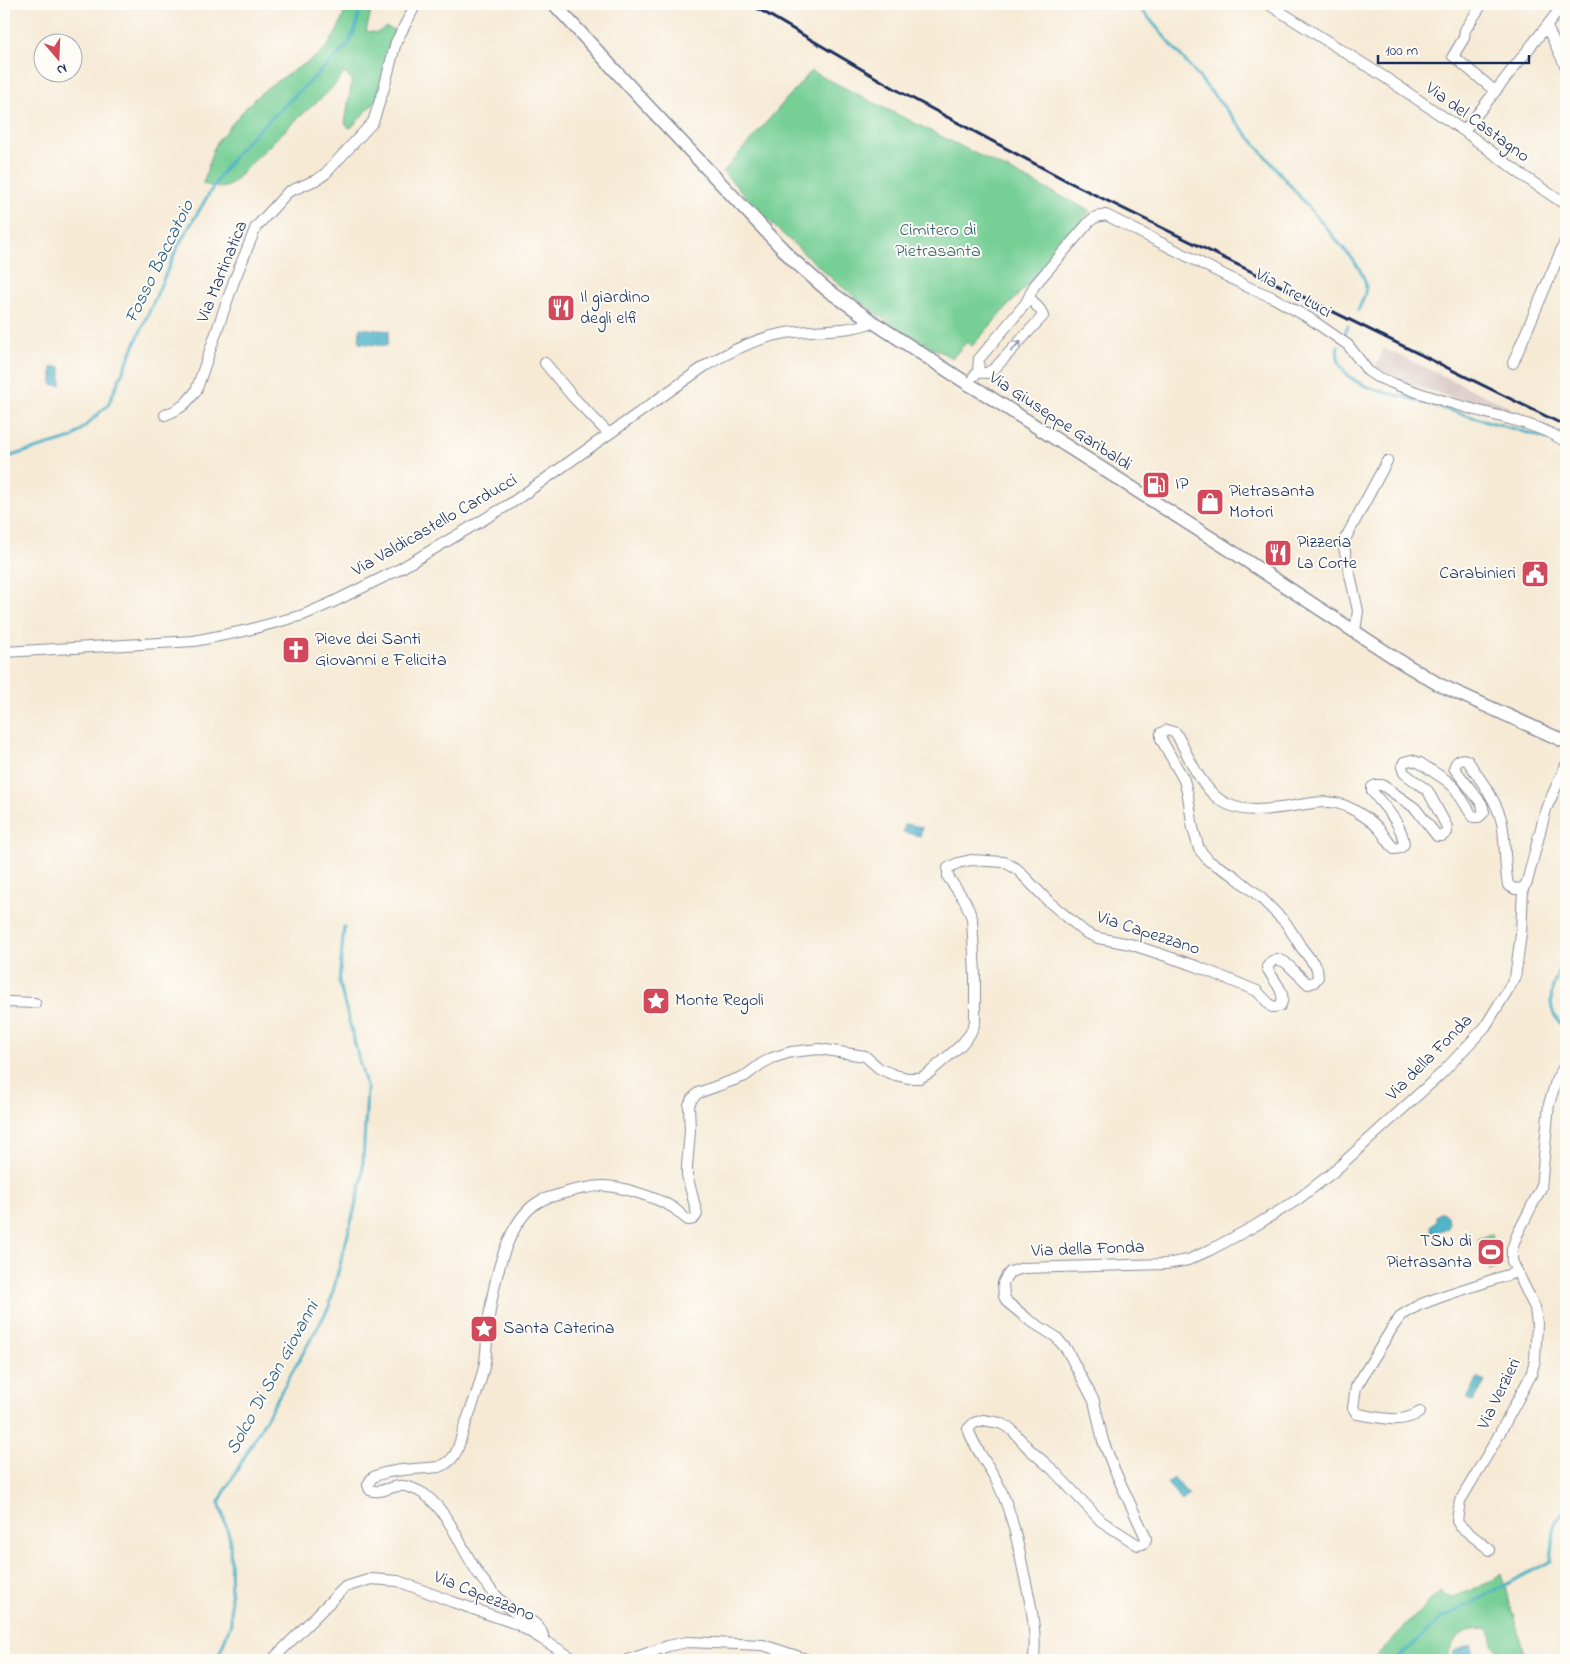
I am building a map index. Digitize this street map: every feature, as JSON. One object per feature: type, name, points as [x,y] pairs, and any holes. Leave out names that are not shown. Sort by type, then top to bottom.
[{"type":"main road","name":"Via Giuseppe Garibaldi","points":[[554,4],[793,260],[826,289],[965,382],[1398,660],[1438,684],[1566,742]]},
{"type":"street","name":"Via Martinatica","points":[[165,415],[178,410],[196,391],[234,281],[256,226],[288,192],[318,179],[324,174],[373,122],[396,42],[416,4]]},
{"type":"street","name":"Via del Castagno","points":[[1268,4],[1386,78],[1464,131],[1522,175],[1566,205]]},
{"type":"street","points":[[1482,4],[1465,30],[1464,38],[1453,56],[1495,91]]},
{"type":"street","points":[[1464,131],[1564,4]]},
{"type":"street","points":[[1546,27],[1566,67]]},
{"type":"street","name":"Via Tre Luci","points":[[978,372],[977,365],[979,359],[1026,303],[1034,286],[1090,221],[1096,217],[1106,216],[1250,288],[1272,297],[1309,318],[1348,345],[1368,371],[1377,377],[1446,402],[1528,425],[1558,436],[1566,442]]},
{"type":"street","points":[[1513,363],[1566,239]]},
{"type":"street","points":[[965,382],[978,372],[988,373],[995,368],[1043,316],[1041,310],[1029,297]]},
{"type":"street","name":"Via Valdicastello Carducci","points":[[4,652],[194,641],[244,631],[303,615],[398,570],[510,504],[705,366],[725,354],[764,338],[786,333],[855,327],[873,322]]},
{"type":"street","points":[[546,363],[574,398],[609,434]]},
{"type":"street","points":[[1355,631],[1358,611],[1343,542],[1387,461]]},
{"type":"street","name":"Via Capezzano","points":[[272,1660],[345,1587],[371,1579],[398,1581],[517,1624],[540,1638],[543,1635],[541,1630],[526,1617],[512,1611],[486,1584],[465,1553],[449,1521],[438,1506],[424,1494],[416,1489],[400,1486],[375,1492],[370,1490],[368,1485],[372,1478],[380,1474],[439,1467],[446,1464],[456,1454],[478,1390],[488,1343],[489,1317],[495,1285],[504,1253],[516,1225],[541,1200],[578,1190],[604,1186],[619,1188],[671,1206],[688,1220],[692,1220],[697,1214],[687,1175],[690,1130],[689,1105],[692,1098],[698,1093],[745,1076],[774,1057],[791,1052],[819,1049],[865,1056],[880,1069],[895,1075],[920,1078],[961,1045],[970,1034],[975,1022],[972,918],[965,901],[948,877],[948,868],[971,860],[1004,862],[1017,869],[1048,901],[1086,933],[1098,938],[1130,944],[1196,966],[1257,991],[1272,1007],[1280,1006],[1284,995],[1270,975],[1267,967],[1272,961],[1277,959],[1285,962],[1308,984],[1314,982],[1318,977],[1317,968],[1301,948],[1286,923],[1259,896],[1233,875],[1209,861],[1199,849],[1184,780],[1161,740],[1162,734],[1167,730],[1176,733],[1199,775],[1214,795],[1225,802],[1248,810],[1266,810],[1330,802],[1341,804],[1375,825],[1394,849],[1400,848],[1404,844],[1404,838],[1394,819],[1372,791],[1372,788],[1376,785],[1382,785],[1388,788],[1415,808],[1437,836],[1442,836],[1447,832],[1447,827],[1428,791],[1404,773],[1402,767],[1404,762],[1411,760],[1420,763],[1455,788],[1473,818],[1480,817],[1484,812],[1482,804],[1454,768],[1459,760],[1464,759],[1468,761],[1499,811],[1505,842],[1508,885],[1515,889],[1522,888]]},
{"type":"street","points":[[1522,888],[1526,882],[1546,809],[1566,765]]},
{"type":"street","name":"Via della Fonda","points":[[1034,1656],[1035,1645],[1030,1602],[1016,1534],[999,1486],[972,1440],[968,1429],[974,1423],[983,1420],[1000,1423],[1011,1429],[1029,1450],[1053,1470],[1101,1521],[1138,1545],[1146,1542],[1146,1538],[1114,1469],[1103,1441],[1094,1401],[1079,1370],[1067,1350],[1056,1337],[1029,1320],[1007,1302],[1002,1290],[1006,1277],[1010,1272],[1023,1268],[1166,1264],[1188,1260],[1253,1227],[1297,1200],[1332,1173],[1442,1073],[1485,1027],[1515,978],[1521,934],[1522,888]]},
{"type":"street","points":[[4,1004],[9,1002],[35,1003]]},
{"type":"street","name":"Via Verzieri","points":[[1490,1550],[1460,1526],[1457,1521],[1460,1501],[1500,1434],[1531,1375],[1536,1360],[1537,1324],[1535,1308],[1512,1261],[1512,1249],[1541,1188],[1549,1104],[1557,1078],[1566,1064]]},
{"type":"street","points":[[1420,1412],[1412,1417],[1393,1420],[1357,1414],[1353,1408],[1356,1387],[1394,1325],[1402,1315],[1419,1305],[1517,1272]]},
{"type":"street","points":[[540,1638],[576,1660]]},
{"type":"street","points":[[628,1660],[668,1646],[687,1642],[763,1645],[809,1660]]},
{"type":"shaded area","points":[[1383,348],[1511,408],[1507,415],[1410,384],[1375,370]]},
{"type":"green space","points":[[347,4],[373,4],[366,31],[377,33],[386,27],[396,31],[378,98],[351,128],[348,127],[345,124],[352,79],[344,73],[326,93],[229,186],[220,188],[203,184],[213,150],[219,139],[251,102],[268,87],[325,49],[337,31]]},
{"type":"green space","name":"Cimitero di Pietrasanta","points":[[811,71],[1090,211],[1055,254],[972,346],[967,342],[952,358],[891,325],[837,283],[776,228],[723,172]]},
{"type":"green space","name":"TSN di Pietrasanta","points":[[1491,1234],[1503,1265],[1490,1271],[1478,1239]]},
{"type":"green space","points":[[1501,1573],[1526,1660],[1506,1660],[1493,1644],[1490,1630],[1482,1629],[1461,1634],[1452,1644],[1448,1660],[1372,1660],[1441,1590],[1444,1595],[1451,1598],[1490,1582]]},
{"type":"water","points":[[360,328],[389,331],[387,346],[359,343]]},
{"type":"water","points":[[52,367],[61,367],[61,385],[52,385]]},
{"type":"water","points":[[905,824],[922,827],[920,836],[903,832]]},
{"type":"water","points":[[1439,1213],[1443,1213],[1448,1217],[1448,1228],[1434,1233],[1432,1232],[1431,1225],[1436,1222],[1436,1216]]},
{"type":"water","points":[[1478,1378],[1485,1382],[1473,1402],[1467,1399]]},
{"type":"water","points":[[1174,1478],[1189,1495],[1182,1501],[1167,1483]]},
{"type":"water","points":[[1471,1645],[1474,1653],[1456,1660],[1453,1652]]},
{"type":"waterway","name":"Fosso Baccatoio","points":[[4,458],[72,438],[108,405],[179,244],[221,174],[243,145],[348,45],[356,27],[361,4]]},
{"type":"waterway","points":[[1137,4],[1354,261],[1365,279],[1366,285],[1366,290],[1358,310]]},
{"type":"waterway","points":[[1344,335],[1348,326]]},
{"type":"waterway","points":[[1338,346],[1338,359],[1341,367],[1350,377],[1364,385],[1555,441]]},
{"type":"waterway","name":"Solco Di San Giovanni","points":[[217,1660],[231,1623],[230,1539],[219,1502],[329,1307],[362,1180],[367,1090],[339,982],[344,927]]},
{"type":"waterway","points":[[1566,952],[1552,989],[1551,997],[1553,1012],[1566,1032]]},
{"type":"waterway","points":[[1396,1660],[1441,1619],[1551,1561],[1555,1522],[1566,1510]]},
{"type":"railway","points":[[750,4],[904,94],[1071,183],[1566,426]]},
{"type":"place","name":"Il giardino degli elfi","points":[[561,308]]},
{"type":"place","name":"IP","points":[[1156,485]]},
{"type":"place","name":"Pietrasanta Motori","points":[[1210,502]]},
{"type":"place","name":"Pizzeria La Corte","points":[[1278,553]]},
{"type":"place","name":"Carabinieri","points":[[1535,574]]},
{"type":"place","name":"Pieve dei Santi Giovanni e Felicita","points":[[296,650]]},
{"type":"place","name":"Monte Regoli","points":[[656,1001]]},
{"type":"place","name":"TSN di Pietrasanta","points":[[1491,1252]]},
{"type":"place","name":"Santa Caterina","points":[[484,1329]]}]
